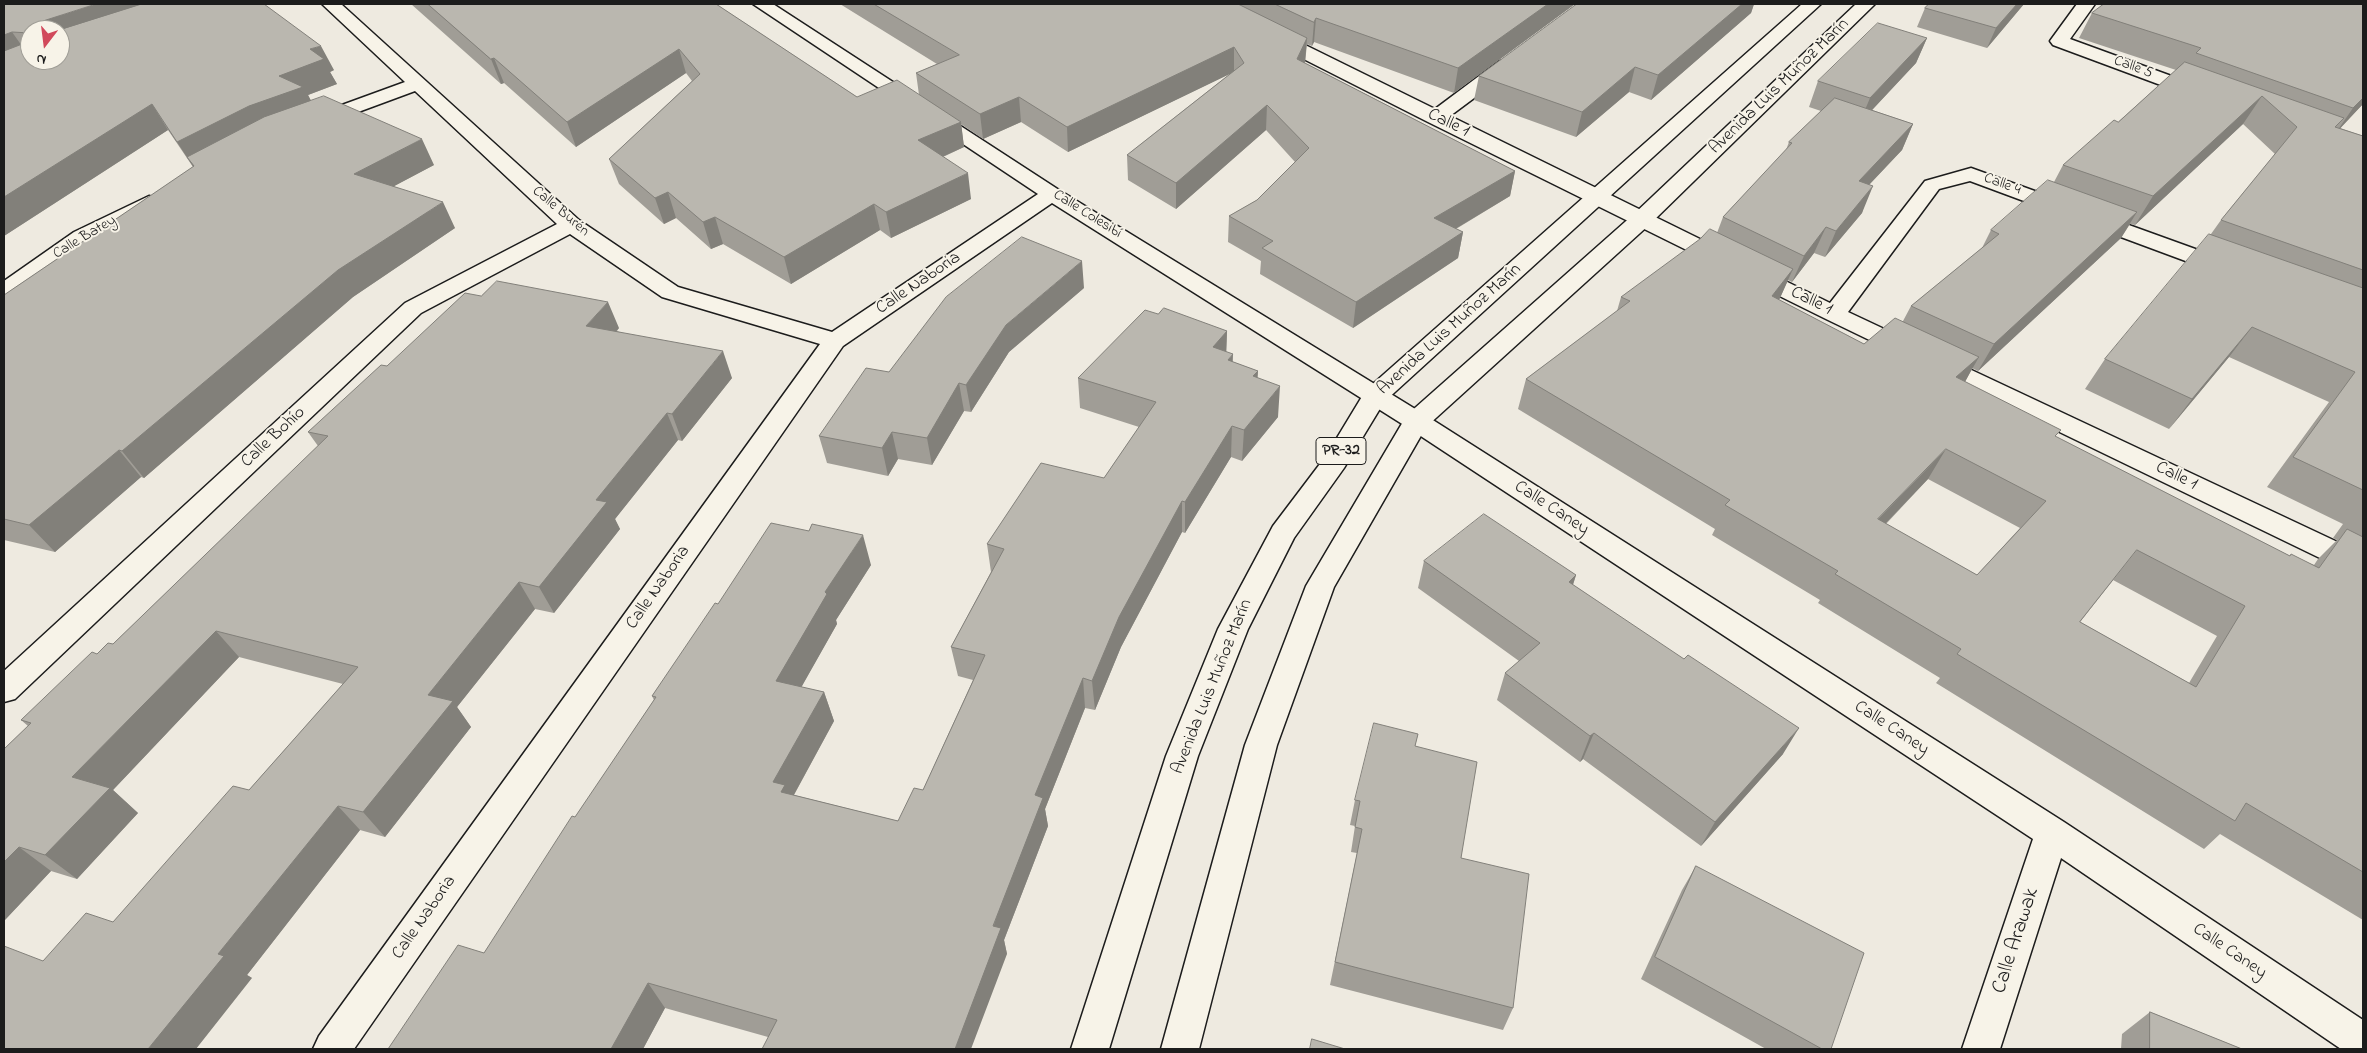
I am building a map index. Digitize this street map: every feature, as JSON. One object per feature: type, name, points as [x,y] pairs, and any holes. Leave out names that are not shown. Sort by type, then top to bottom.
[{"type":"street","name":"Calle Burén","points":[[331,4],[571,225],[670,292],[835,341]]},
{"type":"street","name":"Calle Colesibí","points":[[762,4],[1052,194],[1416,421]]},
{"type":"street","name":"Calle 1","points":[[1209,4],[1435,118],[1834,314],[2363,566]]},
{"type":"street","points":[[1232,15],[1251,4]]},
{"type":"street","name":"Avenida Luis Muñoz Marín","points":[[1090,1049],[1182,756],[1233,629],[1283,533],[1335,462],[1375,396],[1812,4]]},
{"type":"street","name":"Avenida Luis Muñoz Marín","points":[[1180,1049],[1261,746],[1320,586],[1416,421],[1642,220],[1866,4]]},
{"type":"street","name":"Calle 5","points":[[2086,4],[2059,41],[2216,99]]},
{"type":"street","points":[[1435,118],[1520,55]]},
{"type":"street","points":[[298,128],[418,84]]},
{"type":"street","name":"Calle 4","points":[[1834,314],[1932,185],[1971,174],[2242,274]]},
{"type":"street","name":"Calle Batey","points":[[4,291],[82,237],[168,192]]},
{"type":"street","name":"Calle Naboria","points":[[332,1049],[835,341],[1052,194]]},
{"type":"street","name":"Calle Bohío","points":[[4,690],[413,308],[571,225]]},
{"type":"street","name":"Calle Caney","points":[[1416,421],[2052,833],[2363,1042]]},
{"type":"street","name":"Calle Arawak","points":[[1981,1049],[2052,833]]},
{"type":"building","points":[[4,4],[96,4],[46,20],[20,20],[20,32],[12,32],[4,35]]},
{"type":"building","points":[[142,4],[264,4],[321,46],[310,49],[324,59],[279,76],[303,87],[249,106],[177,142],[152,104],[4,197],[4,51],[20,45],[20,70],[70,70],[70,27]]},
{"type":"building","points":[[428,4],[716,4],[857,97],[897,80],[961,122],[918,140],[968,173],[886,212],[874,204],[784,257],[715,217],[703,222],[668,192],[655,198],[609,159],[700,74],[679,49],[567,122],[494,58],[491,59]]},
{"type":"building","points":[[874,4],[1238,4],[1307,38],[1297,59],[1515,171],[1434,218],[1463,232],[1356,302],[1262,248],[1273,241],[1229,216],[1257,200],[1309,148],[1267,105],[1176,183],[1127,155],[1244,63],[1234,47],[1067,127],[1019,97],[980,114],[916,73],[959,55]]},
{"type":"building","points":[[1275,4],[1548,4],[1458,68],[1316,18],[1314,22]]},
{"type":"building","points":[[1577,4],[1742,4],[1658,75],[1635,67],[1582,112],[1479,76]]},
{"type":"building","points":[[1929,4],[2017,4],[1996,28],[1925,8]]},
{"type":"building","points":[[2104,4],[2363,4],[2363,98],[2353,108],[2196,53],[2201,48],[2092,13]]},
{"type":"building","points":[[1878,23],[1927,38],[1870,98],[1818,81]]},
{"type":"building","points":[[2185,62],[2344,118],[2335,127],[2363,136],[2363,270],[2221,220],[2297,127],[2262,96],[2153,196],[2063,165],[2114,120],[2118,122]]},
{"type":"building","points":[[324,96],[422,139],[354,174],[443,202],[338,270],[122,451],[119,450],[29,525],[4,519],[4,295],[194,166],[187,157],[264,117]]},
{"type":"building","points":[[1835,98],[1913,124],[1859,181],[1873,186],[1836,231],[1826,227],[1804,256],[1723,217],[1792,143],[1789,142]]},
{"type":"building","points":[[2048,180],[2137,212],[1994,344],[1911,306],[1999,234],[1991,230]]},
{"type":"building","points":[[1710,229],[1793,269],[1772,296],[1864,344],[1895,318],[1979,357],[1956,377],[2061,430],[2055,436],[2290,556],[2291,554],[2319,568],[2347,529],[2363,537],[2363,872],[2246,803],[2235,821],[1957,654],[1961,649],[1835,574],[1838,571],[1725,505],[1730,500],[1526,379],[1630,301],[1621,297],[1700,239]],"holes":[[[1946,449],[2046,501],[1977,575],[1878,519]],[[2137,550],[2245,606],[2196,687],[2080,622]]]},
{"type":"building","points":[[2209,234],[2363,288],[2363,490],[2293,457],[2355,372],[2252,327],[2192,399],[2105,359]]},
{"type":"building","points":[[1022,237],[1082,261],[1006,325],[966,385],[959,383],[927,438],[892,432],[882,448],[819,436],[866,368],[889,372],[946,297]]},
{"type":"building","points":[[497,281],[608,302],[586,326],[723,351],[672,414],[667,413],[596,500],[607,502],[539,587],[519,582],[428,695],[453,701],[363,812],[338,806],[218,954],[224,956],[148,1049],[4,1049],[4,946],[43,961],[86,913],[113,922],[233,786],[249,790],[358,667],[216,631],[72,777],[110,788],[45,855],[19,847],[4,862],[4,749],[31,723],[21,720],[92,652],[97,654],[108,643],[113,644],[328,436],[308,432],[381,365],[387,366],[465,293],[481,296]]},
{"type":"building","points":[[1164,308],[1227,331],[1213,347],[1233,354],[1228,360],[1258,371],[1253,376],[1280,386],[1244,430],[1232,426],[1185,502],[1182,501],[1119,617],[1092,681],[1083,678],[1035,795],[1043,798],[993,926],[1001,928],[955,1049],[762,1049],[777,1020],[648,983],[611,1049],[388,1049],[458,945],[484,953],[572,816],[575,817],[656,697],[652,696],[715,603],[718,604],[771,523],[809,531],[812,524],[863,535],[825,592],[827,594],[776,681],[824,692],[773,782],[785,785],[781,792],[898,821],[914,788],[923,790],[985,655],[951,647],[1004,549],[987,544],[1041,463],[1104,478],[1156,402],[1078,378],[1145,310],[1158,314]]},
{"type":"building","points":[[1484,514],[1576,575],[1569,582],[1684,659],[1688,655],[1799,728],[1715,822],[1594,733],[1590,736],[1505,673],[1540,643],[1424,561]]},
{"type":"building","points":[[1374,723],[1418,734],[1415,746],[1477,762],[1461,858],[1529,874],[1513,1008],[1335,962],[1362,829],[1355,827],[1360,801],[1355,800]]},
{"type":"building","points":[[1696,866],[1864,953],[1831,1049],[1822,1049],[1655,957]]},
{"type":"building","points":[[2150,1012],[2242,1049],[2150,1049]]},
{"type":"building","points":[[1312,1039],[1345,1049],[1310,1049]]}]
